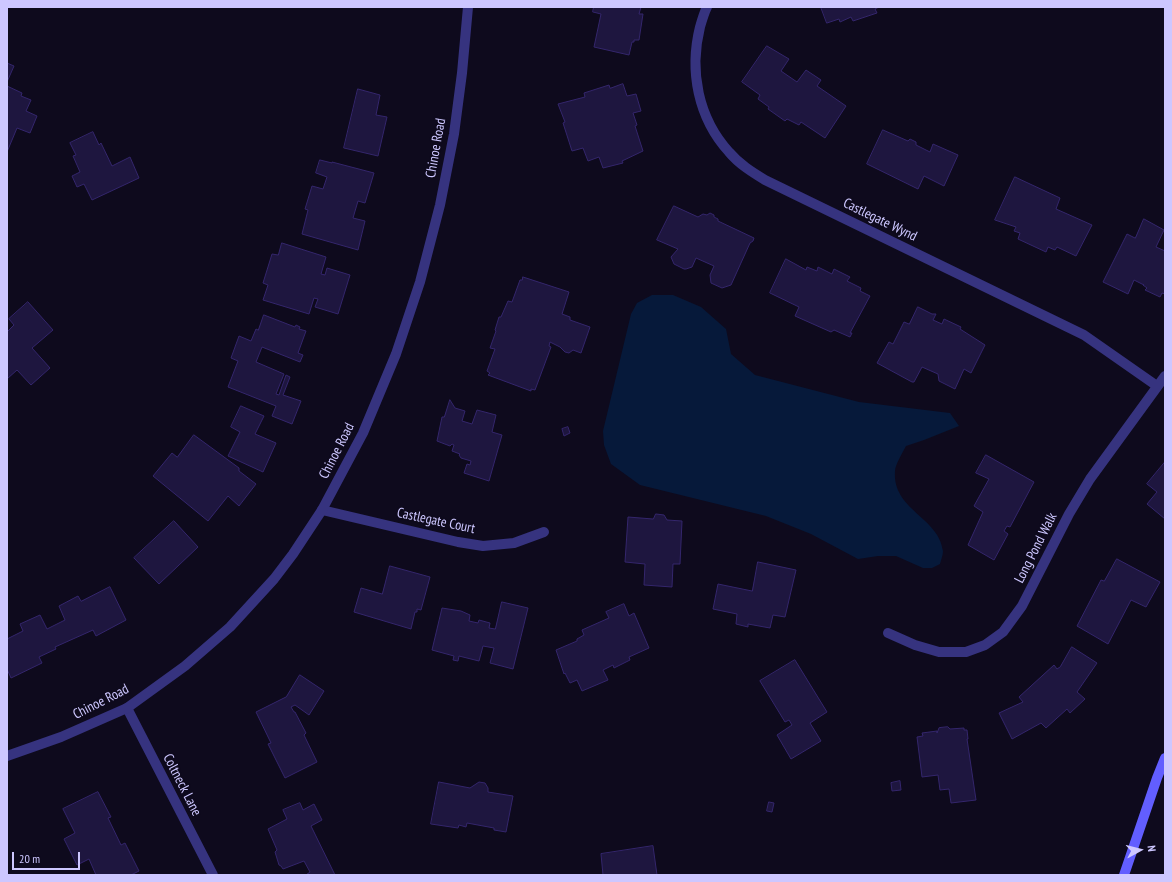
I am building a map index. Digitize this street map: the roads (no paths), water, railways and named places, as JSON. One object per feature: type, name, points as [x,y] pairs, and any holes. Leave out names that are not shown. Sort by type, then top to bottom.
[{"type":"main road","points":[[1124,875],[1165,758]]},
{"type":"street","name":"Chinoe Road","points":[[7,756],[61,737],[127,708],[185,666],[230,627],[274,579],[293,554],[322,510],[363,433],[396,354],[420,282],[440,205],[454,134],[462,73],[468,7]]},
{"type":"street","name":"Castlegate Wynd","points":[[707,7],[704,12],[694,63],[697,88],[705,113],[716,136],[741,165],[765,180],[1084,335],[1157,386]]},
{"type":"street","name":"Long Pond Walk","points":[[888,633],[915,645],[939,652],[966,652],[986,645],[1002,632],[1022,606],[1069,514],[1090,479],[1165,376]]},
{"type":"street","name":"Castlegate Court","points":[[322,510],[458,542],[483,546],[514,543],[544,532]]},
{"type":"street","name":"Coltneck Lane","points":[[127,708],[213,875]]},
{"type":"water","points":[[652,295],[673,295],[701,307],[726,329],[731,354],[755,375],[859,402],[950,413],[959,426],[906,446],[895,468],[896,484],[901,495],[940,539],[943,551],[940,564],[932,568],[923,568],[896,556],[878,556],[858,559],[811,534],[766,516],[640,485],[611,464],[604,445],[603,431],[631,314],[637,303]]}]
